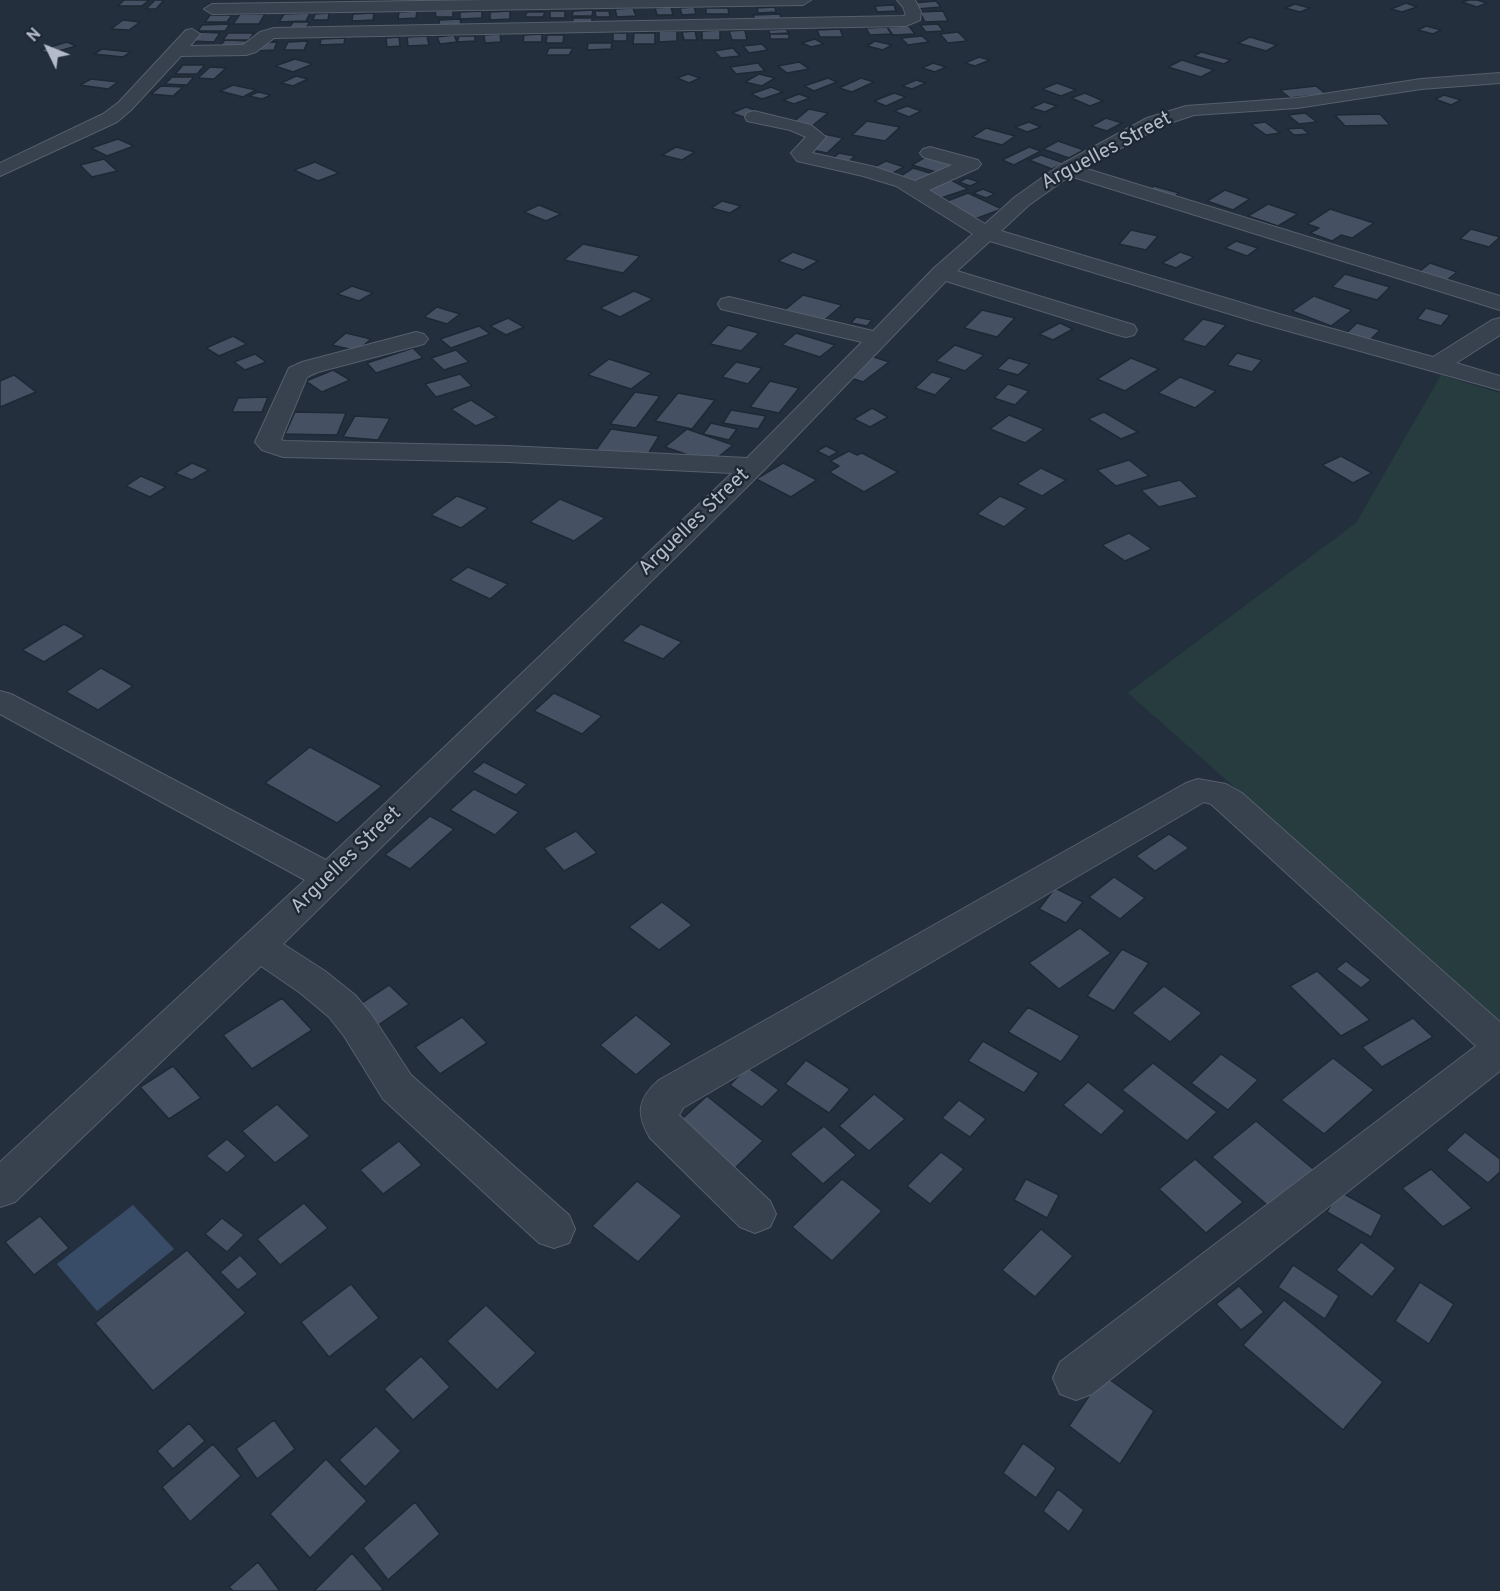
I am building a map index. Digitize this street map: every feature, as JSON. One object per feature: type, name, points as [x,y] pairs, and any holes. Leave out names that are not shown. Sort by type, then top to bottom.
[{"type":"street","points":[[0,170],[110,118],[125,106],[179,51],[216,5],[804,0]]},
{"type":"street","points":[[179,51],[246,50],[252,48],[264,35],[274,33],[906,21],[914,17],[911,5],[905,0]]},
{"type":"street","points":[[521,30],[524,4]]},
{"type":"street","name":"Arguelles Street","points":[[0,1189],[330,878],[754,465],[942,273],[1022,201],[1067,169],[1154,122],[1192,110],[1273,105],[1421,84],[1500,78]]},
{"type":"street","points":[[1230,91],[1273,105]]},
{"type":"street","points":[[754,117],[802,128],[815,134],[817,137],[815,140],[801,153],[804,157],[887,176],[916,188],[985,233],[1271,319],[1500,383]]},
{"type":"street","points":[[916,188],[971,164],[930,153]]},
{"type":"street","points":[[1067,169],[1500,303]]},
{"type":"street","points":[[942,273],[1126,330]]},
{"type":"street","points":[[729,304],[878,339]]},
{"type":"street","points":[[1437,365],[1500,325]]},
{"type":"street","points":[[416,339],[310,367],[297,373],[268,442],[283,449],[508,454],[754,465]]},
{"type":"street","points":[[0,701],[330,878]]},
{"type":"street","points":[[754,1214],[664,1126],[658,1118],[659,1108],[664,1100],[673,1092],[1198,790],[1220,794],[1500,1047],[1076,1378]]},
{"type":"street","points":[[259,945],[320,988],[341,1006],[372,1048],[382,1069],[397,1087],[554,1229]]},
{"type":"green space","points":[[1441,375],[1500,393],[1500,1022],[1128,693],[1356,523]]},
{"type":"water","points":[[133,1205],[174,1249],[97,1311],[57,1264]]},
{"type":"building","points":[[124,0],[149,0],[142,6],[118,6]]},
{"type":"building","points":[[155,0],[164,0],[156,9],[146,9]]},
{"type":"building","points":[[1469,0],[1487,3],[1477,7],[1462,2]]},
{"type":"building","points":[[936,1],[941,7],[917,9],[912,3]]},
{"type":"building","points":[[1406,3],[1417,7],[1402,12],[1391,9]]},
{"type":"building","points":[[1295,4],[1310,8],[1300,12],[1285,8]]},
{"type":"building","points":[[894,5],[896,11],[877,12],[875,6]]},
{"type":"building","points":[[671,7],[673,15],[657,15],[655,8]]},
{"type":"building","points":[[694,7],[696,14],[682,15],[680,8]]},
{"type":"building","points":[[775,7],[776,12],[758,13],[757,8]]},
{"type":"building","points":[[633,8],[636,16],[617,17],[615,9]]},
{"type":"building","points":[[706,8],[728,8],[729,14],[706,14]]},
{"type":"building","points":[[453,10],[453,17],[436,17],[435,11]]},
{"type":"building","points":[[593,10],[592,16],[572,16],[573,11]]},
{"type":"building","points":[[417,11],[416,18],[398,19],[399,12]]},
{"type":"building","points":[[482,11],[482,18],[460,19],[460,12]]},
{"type":"building","points":[[510,11],[510,19],[490,20],[490,12]]},
{"type":"building","points":[[550,11],[565,11],[565,18],[550,18]]},
{"type":"building","points":[[595,11],[609,11],[610,17],[596,17]]},
{"type":"building","points":[[943,11],[948,21],[925,22],[920,12]]},
{"type":"building","points":[[527,12],[545,12],[543,17],[525,17]]},
{"type":"building","points":[[310,13],[306,21],[279,22],[284,14]]},
{"type":"building","points":[[329,13],[328,20],[313,20],[315,14]]},
{"type":"building","points":[[374,13],[373,20],[352,21],[353,14]]},
{"type":"building","points":[[240,14],[265,14],[259,24],[233,24]]},
{"type":"building","points":[[780,14],[782,23],[756,24],[753,15]]},
{"type":"building","points":[[210,15],[232,15],[227,22],[205,22]]},
{"type":"building","points":[[573,18],[592,18],[592,26],[572,27]]},
{"type":"building","points":[[460,19],[462,29],[440,31],[439,20]]},
{"type":"building","points":[[123,20],[140,22],[129,30],[111,29]]},
{"type":"building","points":[[293,22],[310,22],[304,31],[287,31]]},
{"type":"building","points":[[230,24],[225,31],[198,31],[202,25]]},
{"type":"building","points":[[938,24],[943,31],[926,32],[920,25]]},
{"type":"building","points":[[909,26],[915,34],[893,35],[887,27]]},
{"type":"building","points":[[1426,26],[1441,30],[1433,34],[1418,30]]},
{"type":"building","points":[[887,27],[891,34],[870,35],[866,28]]},
{"type":"building","points":[[786,29],[789,33],[770,34],[768,30]]},
{"type":"building","points":[[840,29],[843,37],[820,37],[817,30]]},
{"type":"building","points":[[720,30],[720,40],[702,40],[702,31]]},
{"type":"building","points":[[745,30],[747,40],[732,40],[729,31]]},
{"type":"building","points":[[659,31],[677,31],[677,41],[659,42]]},
{"type":"building","points":[[695,31],[697,40],[684,40],[682,32]]},
{"type":"building","points":[[198,32],[220,33],[214,42],[191,41]]},
{"type":"building","points":[[958,32],[967,41],[948,43],[940,34]]},
{"type":"building","points":[[228,33],[254,33],[249,40],[223,40]]},
{"type":"building","points":[[613,33],[627,33],[627,41],[613,41]]},
{"type":"building","points":[[634,33],[655,33],[655,44],[633,44]]},
{"type":"building","points":[[500,34],[501,42],[485,43],[484,35]]},
{"type":"building","points":[[542,34],[542,42],[523,42],[524,35]]},
{"type":"building","points":[[770,34],[789,34],[789,39],[770,39]]},
{"type":"building","points":[[454,35],[457,42],[440,44],[437,37]]},
{"type":"building","points":[[547,35],[564,35],[563,43],[546,43]]},
{"type":"building","points":[[427,36],[429,45],[408,46],[407,37]]},
{"type":"building","points":[[459,36],[475,36],[475,41],[457,42]]},
{"type":"building","points":[[922,36],[929,42],[908,45],[901,38]]},
{"type":"building","points":[[399,37],[400,46],[387,47],[386,38]]},
{"type":"building","points":[[1250,37],[1277,45],[1266,51],[1238,43]]},
{"type":"building","points":[[345,38],[344,44],[320,45],[321,39]]},
{"type":"building","points":[[815,39],[824,44],[811,47],[802,43]]},
{"type":"building","points":[[225,40],[250,41],[243,50],[217,49]]},
{"type":"building","points":[[308,41],[304,50],[284,50],[288,42]]},
{"type":"building","points":[[875,41],[892,45],[883,50],[867,46]]},
{"type":"building","points":[[67,42],[76,46],[49,54],[40,50]]},
{"type":"building","points":[[277,42],[274,50],[254,51],[257,43]]},
{"type":"building","points":[[588,43],[612,43],[611,49],[587,50]]},
{"type":"building","points":[[762,44],[768,50],[749,53],[743,46]]},
{"type":"building","points":[[549,48],[573,48],[569,55],[546,55]]},
{"type":"building","points":[[733,48],[740,56],[721,58],[714,51]]},
{"type":"building","points":[[102,49],[131,52],[123,57],[94,54]]},
{"type":"building","points":[[1201,52],[1231,60],[1224,64],[1194,56]]},
{"type":"building","points":[[979,57],[990,60],[975,66],[965,63]]},
{"type":"building","points":[[295,59],[313,64],[293,72],[275,66]]},
{"type":"building","points":[[1182,60],[1214,70],[1201,77],[1168,67]]},
{"type":"building","points":[[799,62],[809,69],[787,73],[778,66]]},
{"type":"building","points":[[758,63],[765,71],[736,74],[730,67]]},
{"type":"building","points":[[933,63],[946,67],[935,72],[922,68]]},
{"type":"building","points":[[183,65],[205,65],[197,74],[175,74]]},
{"type":"building","points":[[210,67],[226,68],[214,79],[198,78]]},
{"type":"building","points":[[688,74],[700,78],[689,83],[677,78]]},
{"type":"building","points":[[759,74],[775,78],[762,86],[745,82]]},
{"type":"building","points":[[296,76],[308,79],[293,86],[281,83]]},
{"type":"building","points":[[172,77],[194,77],[187,85],[165,84]]},
{"type":"building","points":[[828,78],[837,82],[814,91],[804,86]]},
{"type":"building","points":[[861,78],[874,82],[852,92],[839,88]]},
{"type":"building","points":[[91,79],[118,82],[108,89],[80,85]]},
{"type":"building","points":[[916,80],[926,83],[912,89],[902,86]]},
{"type":"building","points":[[1057,83],[1076,90],[1061,96],[1042,89]]},
{"type":"building","points":[[233,85],[256,90],[243,97],[220,91]]},
{"type":"building","points":[[161,86],[183,87],[173,96],[151,94]]},
{"type":"building","points":[[1316,86],[1326,94],[1290,98],[1280,90]]},
{"type":"building","points":[[771,87],[783,92],[762,99],[751,94]]},
{"type":"building","points":[[258,92],[271,95],[262,99],[249,96]]},
{"type":"building","points":[[894,93],[906,97],[886,106],[874,101]]},
{"type":"building","points":[[1085,93],[1103,101],[1090,106],[1071,98]]},
{"type":"building","points":[[799,94],[810,98],[794,104],[783,100]]},
{"type":"building","points":[[1444,95],[1461,100],[1451,105],[1435,99]]},
{"type":"building","points":[[1044,102],[1057,106],[1045,112],[1031,108]]},
{"type":"building","points":[[907,106],[921,111],[909,117],[894,111]]},
{"type":"building","points":[[746,107],[760,112],[746,118],[732,113]]},
{"type":"building","points":[[809,109],[828,113],[811,127],[792,123]]},
{"type":"building","points":[[1305,113],[1317,122],[1299,124],[1288,115]]},
{"type":"building","points":[[1380,114],[1390,125],[1345,126],[1335,115]]},
{"type":"building","points":[[1106,118],[1122,123],[1107,131],[1091,126]]},
{"type":"building","points":[[867,121],[900,127],[885,141],[852,135]]},
{"type":"building","points":[[1029,122],[1041,127],[1027,132],[1015,127]]},
{"type":"building","points":[[1265,122],[1280,133],[1266,135],[1251,124]]},
{"type":"building","points":[[986,128],[1015,136],[1002,145],[972,137]]},
{"type":"building","points":[[1302,128],[1309,134],[1294,135],[1287,129]]},
{"type":"building","points":[[824,134],[843,138],[827,153],[807,149]]},
{"type":"building","points":[[118,139],[134,146],[107,156],[91,148]]},
{"type":"building","points":[[1058,141],[1084,150],[1069,158],[1043,149]]},
{"type":"building","points":[[676,147],[695,152],[682,160],[662,155]]},
{"type":"building","points":[[1029,147],[1041,151],[1014,165],[1002,160]]},
{"type":"building","points":[[839,153],[855,156],[846,164],[830,161]]},
{"type":"building","points":[[1041,155],[1064,163],[1052,169],[1029,160]]},
{"type":"building","points":[[927,156],[957,165],[943,174],[912,165]]},
{"type":"building","points":[[104,159],[117,171],[92,177],[80,165]]},
{"type":"building","points":[[886,161],[904,167],[891,174],[872,168]]},
{"type":"building","points":[[315,162],[339,173],[318,181],[294,170]]},
{"type":"building","points":[[913,168],[937,175],[923,184],[899,177]]},
{"type":"building","points":[[967,178],[979,182],[970,186],[959,182]]},
{"type":"building","points":[[951,180],[968,189],[941,198],[925,189]]},
{"type":"building","points":[[1154,186],[1179,193],[1170,200],[1145,192]]},
{"type":"building","points":[[983,189],[995,194],[986,198],[973,193]]},
{"type":"building","points":[[1225,190],[1250,199],[1233,210],[1207,201]]},
{"type":"building","points":[[968,193],[1002,209],[975,219],[942,203]]},
{"type":"building","points":[[722,201],[741,206],[730,213],[711,208]]},
{"type":"building","points":[[1268,204],[1298,214],[1278,226],[1248,216]]},
{"type":"building","points":[[539,205],[561,214],[546,221],[524,212]]},
{"type":"building","points":[[1330,209],[1374,223],[1352,238],[1341,235],[1332,241],[1310,233],[1319,228],[1307,224]]},
{"type":"building","points":[[1471,229],[1500,237],[1489,247],[1460,239]]},
{"type":"building","points":[[1131,230],[1158,236],[1146,250],[1119,244]]},
{"type":"building","points":[[1236,241],[1258,248],[1247,256],[1225,248]]},
{"type":"building","points":[[583,244],[640,256],[623,273],[564,260]]},
{"type":"building","points":[[793,252],[818,261],[803,270],[778,261]]},
{"type":"building","points":[[1180,252],[1194,257],[1176,268],[1162,263]]},
{"type":"building","points":[[1430,263],[1457,272],[1442,284],[1415,275]]},
{"type":"building","points":[[1345,274],[1390,287],[1377,300],[1332,287]]},
{"type":"building","points":[[352,286],[373,293],[359,301],[337,294]]},
{"type":"building","points":[[634,291],[653,299],[620,317],[600,308]]},
{"type":"building","points":[[803,295],[842,305],[820,324],[781,313]]},
{"type":"building","points":[[1314,296],[1352,310],[1331,326],[1292,311]]},
{"type":"building","points":[[437,307],[460,314],[447,324],[424,317]]},
{"type":"building","points":[[1426,308],[1450,315],[1441,326],[1417,319]]},
{"type":"building","points":[[982,310],[1015,318],[997,337],[964,328]]},
{"type":"building","points":[[856,317],[872,320],[867,326],[851,323]]},
{"type":"building","points":[[508,318],[524,327],[506,335],[490,326]]},
{"type":"building","points":[[1203,319],[1226,325],[1205,347],[1182,340]]},
{"type":"building","points":[[1060,323],[1073,329],[1053,340],[1039,334]]},
{"type":"building","points":[[1357,323],[1380,330],[1364,346],[1341,338]]},
{"type":"building","points":[[728,325],[759,333],[741,351],[710,344]]},
{"type":"building","points":[[479,326],[490,334],[451,348],[440,339]]},
{"type":"building","points":[[346,333],[371,339],[357,351],[332,345]]},
{"type":"building","points":[[796,333],[835,345],[820,357],[782,345]]},
{"type":"building","points":[[233,336],[247,344],[219,356],[206,348]]},
{"type":"building","points":[[955,345],[984,355],[965,371],[936,361]]},
{"type":"building","points":[[413,348],[423,358],[376,373],[367,363]]},
{"type":"building","points":[[456,350],[469,362],[444,370],[431,358]]},
{"type":"building","points":[[1237,353],[1262,360],[1252,372],[1227,365]]},
{"type":"building","points":[[255,354],[266,362],[245,370],[234,362]]},
{"type":"building","points":[[871,356],[889,362],[863,382],[845,376]]},
{"type":"building","points":[[1009,358],[1030,364],[1018,375],[997,369]]},
{"type":"building","points":[[1131,358],[1159,369],[1125,391],[1097,379]]},
{"type":"building","points":[[609,359],[652,373],[631,389],[588,375]]},
{"type":"building","points":[[736,362],[762,368],[748,384],[722,377]]},
{"type":"building","points":[[333,370],[350,380],[322,392],[306,381]]},
{"type":"building","points":[[932,372],[952,378],[935,395],[915,388]]},
{"type":"building","points":[[460,374],[472,386],[436,397],[425,384]]},
{"type":"building","points":[[14,375],[36,392],[0,407],[0,381]]},
{"type":"building","points":[[1180,377],[1216,391],[1195,408],[1158,393]]},
{"type":"building","points":[[770,381],[799,388],[779,413],[750,407]]},
{"type":"building","points":[[1008,384],[1029,391],[1015,405],[994,398]]},
{"type":"building","points":[[635,392],[660,396],[636,428],[610,424]]},
{"type":"building","points":[[678,393],[715,400],[692,429],[655,421]]},
{"type":"building","points":[[268,397],[262,412],[232,412],[238,398]]},
{"type":"building","points":[[471,400],[497,417],[476,426],[451,409]]},
{"type":"building","points":[[872,408],[888,417],[870,427],[854,419]]},
{"type":"building","points":[[731,410],[766,416],[758,429],[723,423]]},
{"type":"building","points":[[295,412],[346,413],[337,435],[285,434]]},
{"type":"building","points":[[1104,412],[1138,432],[1121,439],[1088,419]]},
{"type":"building","points":[[1009,415],[1044,429],[1025,443],[990,429]]},
{"type":"building","points":[[355,416],[390,418],[378,440],[343,437]]},
{"type":"building","points":[[711,423],[737,429],[729,440],[703,434]]},
{"type":"building","points":[[611,429],[659,436],[645,459],[596,450]]},
{"type":"building","points":[[687,429],[733,445],[711,463],[665,447]]},
{"type":"building","points":[[826,446],[838,452],[829,457],[817,451]]},
{"type":"building","points":[[849,451],[857,455],[862,453],[898,472],[864,492],[829,472],[839,466],[830,461]]},
{"type":"building","points":[[1341,456],[1372,473],[1353,483],[1322,465]]},
{"type":"building","points":[[1129,460],[1149,476],[1116,486],[1097,470]]},
{"type":"building","points":[[192,463],[209,470],[192,480],[175,473]]},
{"type":"building","points":[[783,463],[817,480],[791,497],[756,479]]},
{"type":"building","points":[[1041,468],[1066,480],[1042,496],[1017,484]]},
{"type":"building","points":[[141,476],[166,487],[150,497],[126,486]]},
{"type":"building","points":[[1180,480],[1198,497],[1159,507],[1141,490]]},
{"type":"building","points":[[457,496],[488,508],[461,528],[431,515]]},
{"type":"building","points":[[1000,496],[1027,508],[1004,527],[977,514]]},
{"type":"building","points":[[560,499],[605,518],[574,541],[530,522]]},
{"type":"building","points":[[1129,533],[1152,549],[1125,561],[1102,545]]},
{"type":"building","points":[[468,567],[508,584],[490,599],[450,580]]},
{"type":"building","points":[[64,624],[85,636],[44,662],[22,650]]},
{"type":"building","points":[[641,624],[682,642],[663,659],[622,641]]},
{"type":"building","points":[[101,668],[133,686],[98,710],[66,692]]},
{"type":"building","points":[[554,693],[602,716],[582,734],[534,711]]},
{"type":"building","points":[[310,747],[382,786],[337,823],[265,783]]},
{"type":"building","points":[[484,762],[527,784],[516,795],[472,772]]},
{"type":"building","points":[[474,789],[519,812],[495,835],[450,810]]},
{"type":"building","points":[[430,816],[454,829],[410,869],[385,855]]},
{"type":"building","points":[[576,831],[597,853],[564,871],[544,848]]},
{"type":"building","points":[[1169,834],[1189,848],[1155,871],[1136,856]]},
{"type":"building","points":[[1114,877],[1145,898],[1120,919],[1089,897]]},
{"type":"building","points":[[1055,888],[1083,902],[1066,923],[1039,909]]},
{"type":"building","points":[[662,902],[692,925],[659,950],[629,927]]},
{"type":"building","points":[[1080,928],[1111,953],[1059,989],[1029,963]]},
{"type":"building","points":[[1122,949],[1149,963],[1114,1011],[1087,996]]},
{"type":"building","points":[[1346,961],[1371,980],[1361,988],[1336,969]]},
{"type":"building","points":[[1317,971],[1370,1020],[1341,1036],[1290,986]]},
{"type":"building","points":[[389,985],[409,1004],[371,1030],[351,1010]]},
{"type":"building","points":[[1164,986],[1202,1013],[1170,1042],[1132,1013]]},
{"type":"building","points":[[282,998],[312,1030],[252,1069],[223,1035]]},
{"type":"building","points":[[1028,1007],[1080,1036],[1061,1062],[1008,1032]]},
{"type":"building","points":[[636,1015],[672,1044],[636,1075],[600,1045]]},
{"type":"building","points":[[462,1017],[487,1043],[440,1074],[415,1047]]},
{"type":"building","points":[[1413,1018],[1433,1037],[1382,1067],[1362,1047]]},
{"type":"building","points":[[983,1041],[1039,1073],[1024,1093],[968,1061]]},
{"type":"building","points":[[1221,1054],[1258,1080],[1228,1110],[1191,1083]]},
{"type":"building","points":[[1333,1058],[1374,1090],[1324,1134],[1281,1100]]},
{"type":"building","points":[[806,1060],[850,1089],[829,1113],[785,1084]]},
{"type":"building","points":[[1153,1063],[1217,1112],[1187,1141],[1122,1090]]},
{"type":"building","points":[[173,1066],[201,1098],[169,1119],[140,1087]]},
{"type":"building","points":[[747,1067],[779,1090],[762,1107],[730,1085]]},
{"type":"building","points":[[1088,1082],[1125,1111],[1101,1135],[1063,1105]]},
{"type":"building","points":[[874,1094],[905,1119],[869,1151],[839,1126]]},
{"type":"building","points":[[707,1096],[763,1141],[730,1173],[673,1127]]},
{"type":"building","points":[[959,1100],[986,1119],[970,1137],[942,1118]]},
{"type":"building","points":[[277,1104],[310,1136],[275,1163],[242,1131]]},
{"type":"building","points":[[1256,1121],[1318,1173],[1274,1211],[1212,1157]]},
{"type":"building","points":[[824,1126],[856,1155],[823,1184],[790,1154]]},
{"type":"building","points":[[1465,1132],[1500,1159],[1500,1172],[1488,1183],[1446,1150]]},
{"type":"building","points":[[227,1139],[246,1156],[227,1173],[206,1156]]},
{"type":"building","points":[[399,1141],[422,1165],[383,1194],[360,1170]]},
{"type":"building","points":[[941,1152],[964,1169],[930,1204],[907,1186]]},
{"type":"building","points":[[1195,1159],[1243,1202],[1206,1233],[1159,1189]]},
{"type":"building","points":[[1431,1169],[1472,1208],[1443,1227],[1402,1188]]},
{"type":"building","points":[[842,1179],[882,1211],[832,1261],[792,1227]]},
{"type":"building","points":[[1026,1179],[1059,1195],[1047,1218],[1014,1200]]},
{"type":"building","points":[[637,1181],[682,1216],[638,1262],[592,1226]]},
{"type":"building","points":[[1339,1191],[1382,1215],[1371,1237],[1327,1212]]},
{"type":"building","points":[[304,1203],[328,1228],[280,1265],[257,1239]]},
{"type":"building","points":[[40,1216],[69,1248],[34,1275],[5,1242]]},
{"type":"building","points":[[222,1218],[244,1235],[227,1252],[205,1234]]},
{"type":"building","points":[[1041,1229],[1073,1256],[1035,1297],[1002,1270]]},
{"type":"building","points":[[1361,1242],[1396,1268],[1372,1297],[1336,1270]]},
{"type":"building","points":[[187,1250],[246,1313],[153,1391],[95,1323]]},
{"type":"building","points":[[240,1255],[258,1274],[238,1290],[220,1272]]},
{"type":"building","points":[[1293,1265],[1339,1296],[1325,1319],[1278,1287]]},
{"type":"building","points":[[1420,1282],[1454,1304],[1429,1344],[1395,1321]]},
{"type":"building","points":[[351,1284],[379,1318],[329,1357],[301,1322]]},
{"type":"building","points":[[1239,1286],[1264,1312],[1241,1330],[1216,1304]]},
{"type":"building","points":[[1284,1300],[1383,1382],[1343,1430],[1243,1345]]},
{"type":"building","points":[[486,1305],[536,1353],[497,1390],[447,1341]]},
{"type":"building","points":[[421,1356],[450,1387],[413,1420],[384,1389]]},
{"type":"building","points":[[1103,1375],[1154,1411],[1120,1464],[1069,1426]]},
{"type":"building","points":[[274,1420],[295,1449],[257,1479],[236,1449]]},
{"type":"building","points":[[189,1423],[205,1441],[173,1469],[157,1451]]},
{"type":"building","points":[[376,1426],[401,1451],[365,1487],[339,1460]]},
{"type":"building","points":[[1023,1443],[1056,1468],[1036,1498],[1003,1473]]},
{"type":"building","points":[[213,1444],[241,1476],[190,1522],[162,1487]]},
{"type":"building","points":[[326,1459],[367,1501],[310,1558],[270,1514]]},
{"type":"building","points":[[1058,1489],[1084,1510],[1069,1532],[1043,1511]]},
{"type":"building","points":[[415,1502],[440,1534],[388,1580],[363,1548]]},
{"type":"building","points":[[352,1553],[383,1589],[381,1591],[314,1591]]},
{"type":"building","points":[[258,1562],[280,1591],[233,1591],[229,1587]]}]
